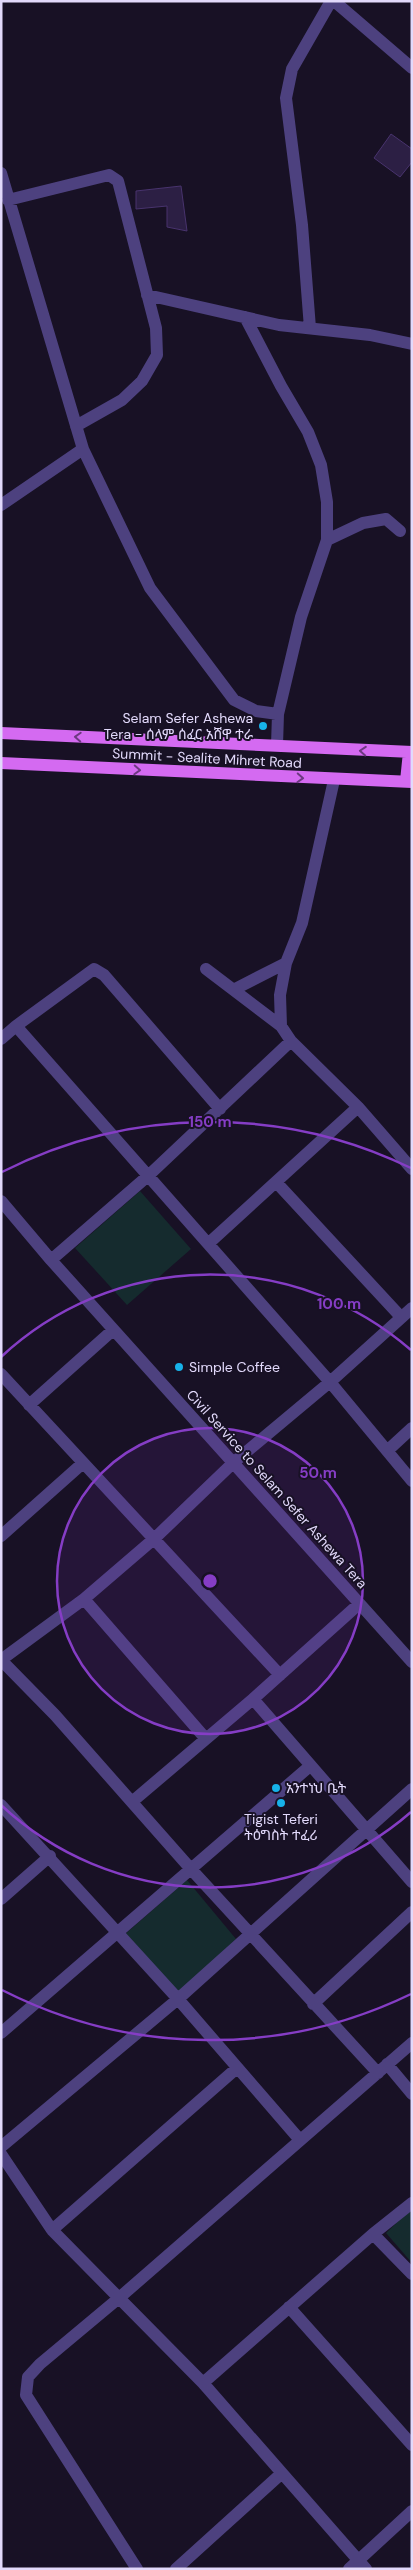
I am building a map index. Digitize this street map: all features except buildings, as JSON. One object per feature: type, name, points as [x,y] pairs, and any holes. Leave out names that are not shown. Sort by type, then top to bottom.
[{"type":"main road","points":[[1,733],[410,752],[409,781]]},
{"type":"main road","name":"Summit - Sealite Mihret Road","points":[[1,763],[334,780],[409,781]]},
{"type":"street","points":[[310,328],[302,225],[286,98],[292,69],[333,1],[412,68]]},
{"type":"street","points":[[1,173],[83,449],[150,588],[234,700],[256,711],[278,714]]},
{"type":"street","points":[[8,200],[109,175],[118,181],[156,328],[157,355],[142,381],[122,400],[76,426]]},
{"type":"street","points":[[147,295],[279,325],[370,335],[412,344]]},
{"type":"street","points":[[245,317],[281,386],[308,432],[321,465],[327,502],[327,540],[301,617],[278,714],[277,745]]},
{"type":"street","points":[[1,505],[83,449]]},
{"type":"street","points":[[327,540],[363,523],[386,520],[400,531]]},
{"type":"street","points":[[281,1026],[280,995],[286,963],[302,923],[334,780]]},
{"type":"street","points":[[235,989],[286,963]]},
{"type":"street","points":[[1,1040],[16,1026],[94,969],[104,975],[220,1109]]},
{"type":"street","points":[[206,969],[235,989],[281,1026],[291,1041],[358,1107],[412,1169]]},
{"type":"street","points":[[16,1026],[150,1175],[330,1382],[412,1481]]},
{"type":"street","points":[[51,1260],[150,1175],[291,1041]]},
{"type":"street","points":[[209,1243],[358,1107]]},
{"type":"street","points":[[276,1182],[402,1317]]},
{"type":"street","name":"Civil Service to Selam Sefer Ashewa Tera","points":[[1,1201],[113,1330],[412,1662]]},
{"type":"street","points":[[412,1308],[330,1382],[233,1463],[155,1538],[84,1599],[1,1660],[55,1715],[313,2004],[412,2094]]},
{"type":"street","points":[[30,1405],[113,1330]]},
{"type":"street","points":[[1,1374],[280,1675]]},
{"type":"street","points":[[387,1451],[412,1428]]},
{"type":"street","points":[[1,1536],[83,1462]]},
{"type":"street","points":[[84,1599],[206,1739]]},
{"type":"street","points":[[133,1801],[254,1699],[359,1604]]},
{"type":"street","points":[[254,1699],[412,1882]]},
{"type":"street","points":[[1,2033],[310,1766]]},
{"type":"street","points":[[1,2147],[178,1999],[365,1829],[412,1789]]},
{"type":"street","points":[[1,1805],[50,1856],[117,1934],[178,1999],[300,2140]]},
{"type":"street","points":[[1,1899],[50,1856]]},
{"type":"street","points":[[313,2004],[412,1912]]},
{"type":"street","points":[[137,2569],[26,2395],[28,2378],[40,2364],[119,2298],[412,2043]]},
{"type":"street","points":[[52,2230],[237,2068]]},
{"type":"street","points":[[1,2154],[52,2230],[203,2383],[282,2472],[358,2566],[412,2511]]},
{"type":"street","points":[[203,2383],[373,2234],[412,2203]]},
{"type":"street","points":[[373,2234],[412,2274]]},
{"type":"street","points":[[289,2307],[412,2445]]},
{"type":"street","points":[[176,2569],[282,2472]]},
{"type":"green space","points":[[140,1191],[191,1249],[127,1305],[75,1248]]},
{"type":"green space","points":[[187,1880],[236,1939],[178,1994],[124,1935]]},
{"type":"green space","points":[[412,2208],[412,2263],[386,2233]]},
{"type":"place","name":"Selam Sefer Ashewa Tera - ሰላም ሰፈር አሸዋ ተራ","points":[[263,726]]},
{"type":"place","name":"Simple Coffee","points":[[179,1367]]},
{"type":"place","name":"አንተነህ ቤት","points":[[276,1788]]},
{"type":"place","name":"Tigist Teferi ትዕግስት ተፈሪ","points":[[281,1803]]}]
